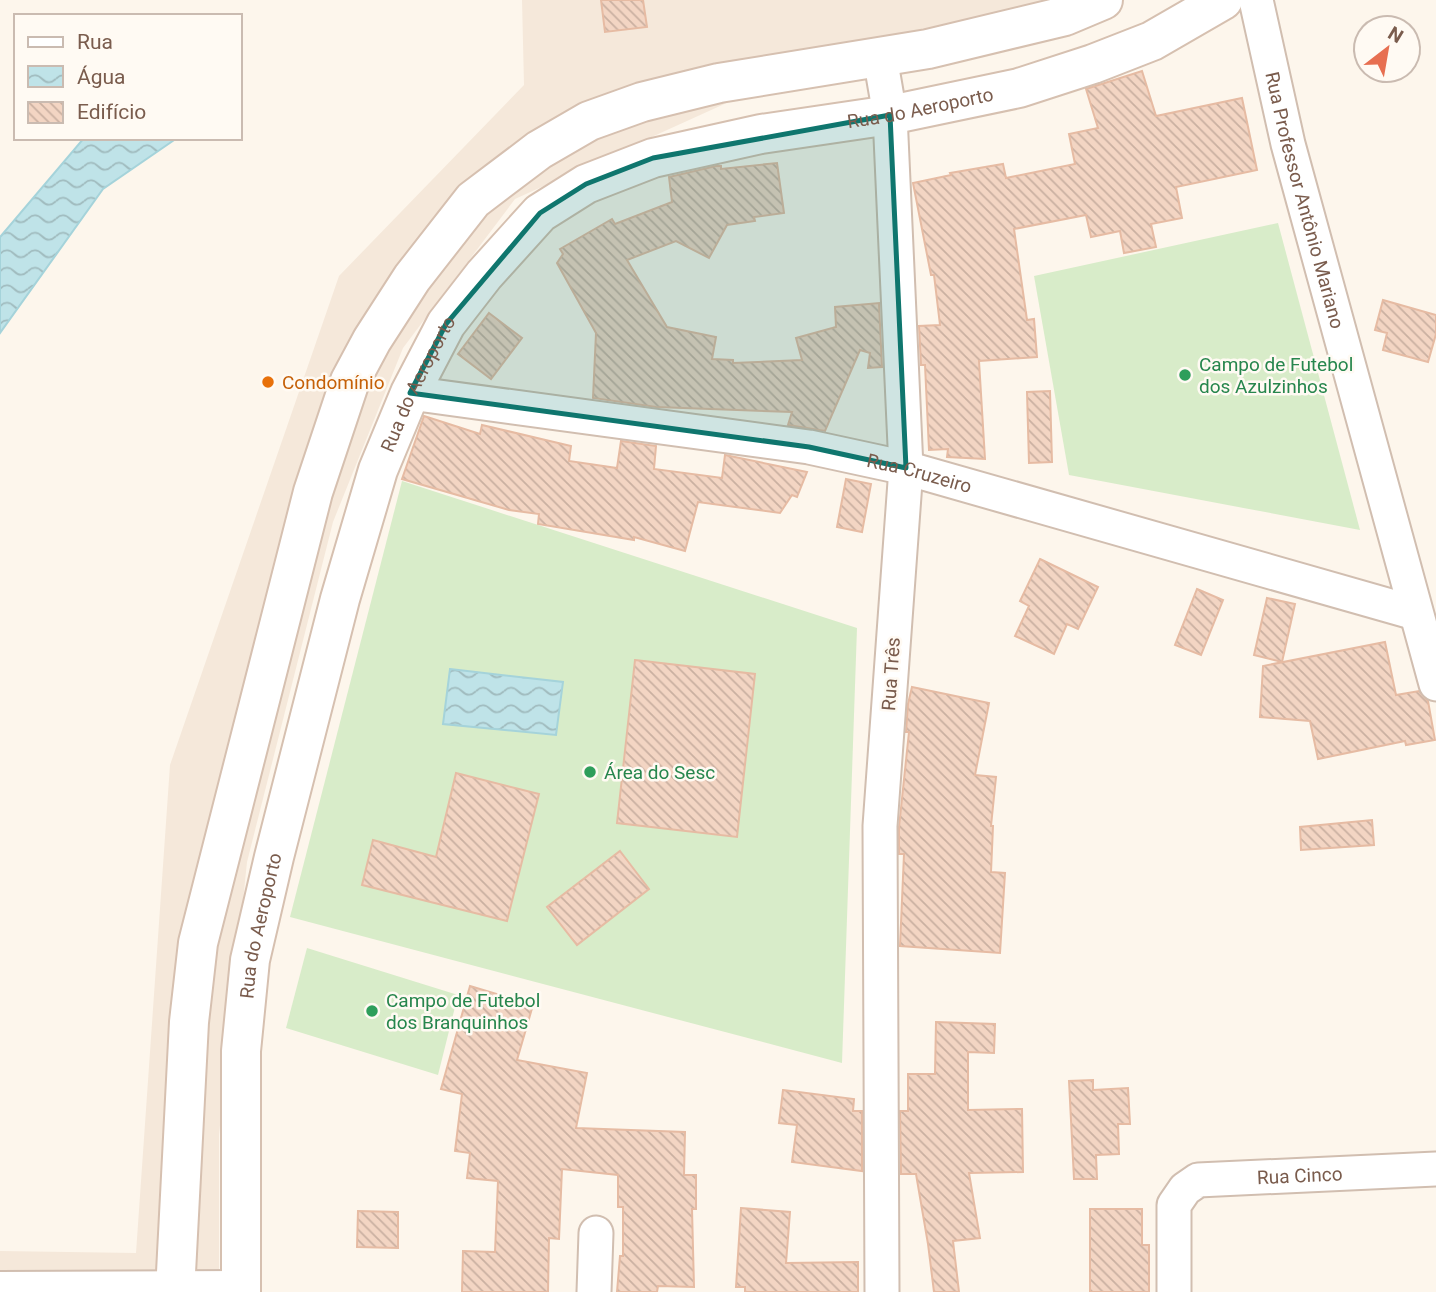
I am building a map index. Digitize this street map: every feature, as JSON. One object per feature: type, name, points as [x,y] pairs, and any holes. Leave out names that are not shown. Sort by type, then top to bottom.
[{"type":"main road","points":[[175,1290],[189,1022],[198,943],[313,492],[351,381],[372,340],[412,278],[473,200],[539,150],[589,121],[642,102],[719,83],[928,49],[1065,16],[1103,0]]},
{"type":"main road","name":"Rua do Aeroporto","points":[[241,1291],[241,1051],[250,960],[340,599],[378,470],[410,393],[446,324],[484,275],[540,213],[586,184],[653,158],[761,134],[891,115],[1019,88],[1152,41],[1223,0]]},
{"type":"main road","points":[[0,1291],[241,1291]]},
{"type":"street","name":"Rua Professor Antônio Mariano","points":[[1256,0],[1288,144],[1436,684]]},
{"type":"street","name":"Rua Três","points":[[880,57],[891,115],[906,468],[880,826],[882,1292]]},
{"type":"street","name":"Rua Cruzeiro","points":[[410,393],[808,447],[906,468],[1415,613]]},
{"type":"street","name":"Rua Cinco","points":[[1174,1292],[1174,1205],[1185,1189],[1198,1180],[1436,1169]]},
{"type":"street","points":[[594,1292],[596,1233]]},
{"type":"highlighted area","points":[[890,115],[906,468],[809,447],[410,393],[446,324],[540,213],[586,184],[653,158]]},
{"type":"shaded area","points":[[522,0],[1079,0],[731,101],[515,199],[403,348],[333,522],[247,862],[219,1135],[219,1292],[0,1292],[0,1251],[136,1253],[170,765],[339,276],[524,85]]},
{"type":"green space","name":"Campo de Futebol dos Azulzinhos","points":[[1278,223],[1360,530],[1069,475],[1034,276]]},
{"type":"green space","name":"Área do Sesc","points":[[402,481],[857,628],[842,1063],[290,917]]},
{"type":"green space","name":"Campo de Futebol dos Branquinhos","points":[[307,948],[458,995],[438,1075],[286,1028]]},
{"type":"water","points":[[82,140],[174,140],[103,189],[0,333],[0,237]]},
{"type":"water","points":[[450,669],[563,682],[556,735],[443,724]]},
{"type":"building","points":[[601,0],[643,0],[647,27],[605,32]]},
{"type":"building","points":[[1142,71],[1156,116],[1242,98],[1257,170],[1176,187],[1182,218],[1151,224],[1156,247],[1124,253],[1120,231],[1091,237],[1086,215],[1014,229],[1027,320],[1034,319],[1037,357],[979,361],[985,459],[947,457],[948,449],[929,450],[925,365],[921,365],[919,326],[940,325],[934,275],[931,275],[913,183],[951,175],[950,173],[1003,164],[1006,178],[1075,164],[1069,134],[1098,128],[1086,89]]},
{"type":"building","points":[[777,163],[784,213],[754,217],[755,221],[727,225],[709,258],[676,241],[627,260],[667,327],[716,337],[712,359],[733,360],[733,363],[802,360],[796,338],[836,327],[835,307],[879,303],[882,367],[868,368],[870,353],[860,350],[825,431],[788,425],[792,412],[656,407],[593,398],[596,333],[557,263],[563,254],[560,249],[612,219],[615,224],[672,202],[669,177],[716,166],[721,166],[721,169]]},
{"type":"building","points":[[1383,300],[1436,315],[1436,334],[1428,362],[1383,350],[1387,333],[1375,330]]},
{"type":"building","points":[[489,313],[522,338],[491,379],[458,354]]},
{"type":"building","points":[[1050,391],[1052,462],[1029,463],[1027,392]]},
{"type":"building","points":[[424,416],[480,434],[482,425],[571,446],[569,461],[617,468],[621,441],[656,446],[654,469],[722,478],[725,455],[807,472],[797,497],[792,495],[780,513],[698,502],[685,551],[634,537],[634,540],[538,524],[539,514],[509,510],[402,479]]},
{"type":"building","points":[[846,479],[871,484],[862,532],[837,527]]},
{"type":"building","points":[[1040,559],[1098,587],[1078,629],[1067,624],[1054,654],[1015,636],[1029,606],[1020,601]]},
{"type":"building","points":[[1197,589],[1223,600],[1201,655],[1175,645]]},
{"type":"building","points":[[1267,598],[1295,604],[1282,662],[1254,655]]},
{"type":"building","points":[[1385,642],[1396,695],[1419,691],[1428,701],[1435,740],[1406,745],[1405,741],[1318,759],[1310,721],[1260,717],[1263,666]]},
{"type":"building","points":[[635,660],[755,674],[737,837],[617,823]]},
{"type":"building","points":[[912,687],[989,703],[975,775],[996,777],[991,826],[991,872],[1005,873],[1000,953],[900,946],[904,854],[899,854],[899,827],[909,732],[906,732],[908,704]]},
{"type":"building","points":[[456,773],[539,794],[507,921],[362,885],[373,840],[436,857]]},
{"type":"building","points":[[1372,820],[1374,845],[1301,850],[1300,827]]},
{"type":"building","points":[[620,851],[649,889],[577,945],[547,907]]},
{"type":"building","points":[[470,986],[533,1005],[517,1060],[587,1073],[576,1128],[685,1132],[684,1175],[696,1175],[696,1209],[692,1209],[694,1287],[658,1286],[657,1292],[617,1292],[620,1256],[623,1256],[623,1207],[618,1207],[618,1175],[562,1169],[559,1239],[549,1238],[548,1292],[462,1292],[463,1251],[495,1252],[498,1181],[467,1178],[470,1153],[455,1151],[462,1094],[441,1089]]},
{"type":"building","points":[[936,1022],[995,1024],[994,1053],[968,1052],[968,1110],[1022,1109],[1023,1172],[969,1173],[980,1238],[953,1241],[959,1292],[934,1292],[916,1174],[901,1174],[900,1111],[908,1111],[908,1074],[935,1074]]},
{"type":"building","points":[[1093,1080],[1093,1090],[1128,1088],[1130,1124],[1118,1124],[1119,1154],[1096,1155],[1097,1179],[1074,1179],[1069,1081]]},
{"type":"building","points":[[783,1090],[854,1099],[853,1111],[862,1111],[862,1171],[792,1162],[797,1125],[779,1123]]},
{"type":"building","points":[[741,1208],[790,1212],[786,1263],[858,1262],[858,1292],[745,1292],[745,1287],[736,1287]]},
{"type":"building","points":[[1090,1209],[1142,1209],[1142,1245],[1149,1245],[1149,1292],[1090,1292]]},
{"type":"building","points":[[358,1211],[398,1212],[398,1248],[357,1247]]},
{"type":"place","name":"Campo de Futebol dos Azulzinhos","points":[[1185,375]]},
{"type":"place","name":"Condomínio","points":[[268,382]]},
{"type":"place","name":"Área do Sesc","points":[[590,772]]},
{"type":"place","name":"Campo de Futebol dos Branquinhos","points":[[372,1011]]}]
